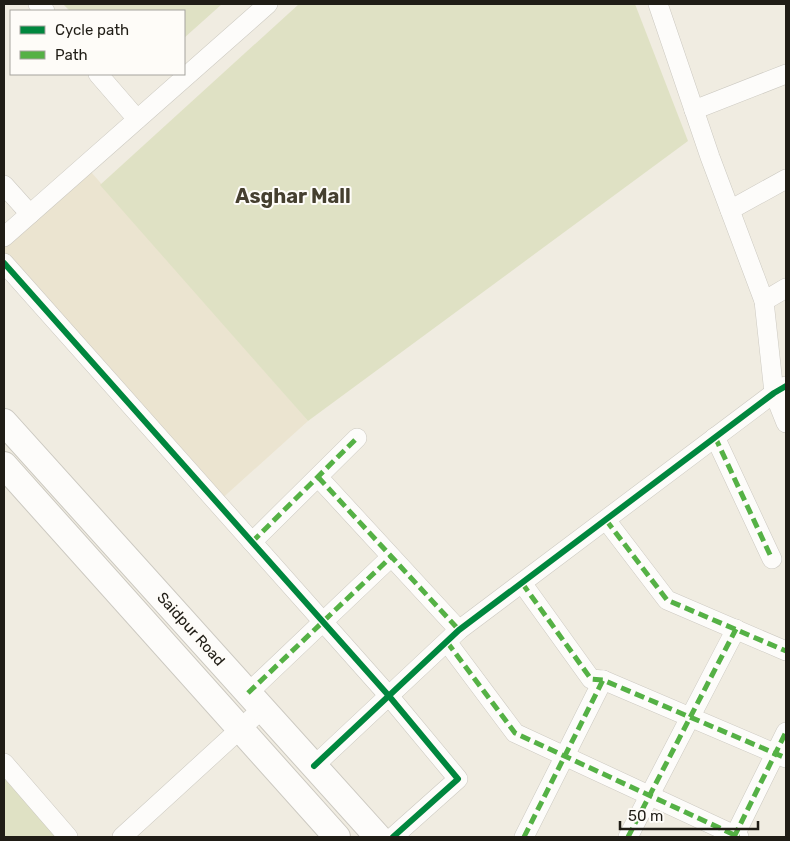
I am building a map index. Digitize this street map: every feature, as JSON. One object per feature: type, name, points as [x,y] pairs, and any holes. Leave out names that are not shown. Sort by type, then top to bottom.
[{"type":"main road","name":"Saidpur Road","points":[[4,422],[378,837]]},
{"type":"main road","name":"Saidpur Road","points":[[4,465],[337,837]]},
{"type":"street","points":[[4,237],[268,4]]},
{"type":"street","points":[[658,4],[694,110],[764,301],[786,423]]},
{"type":"street","points":[[694,110],[786,74]]},
{"type":"street","points":[[99,75],[137,120]]},
{"type":"street","points":[[730,210],[786,179]]},
{"type":"street","points":[[4,185],[30,214]]},
{"type":"street","points":[[4,263],[389,696],[458,779],[393,837]]},
{"type":"street","points":[[764,301],[786,288]]},
{"type":"street","points":[[314,766],[453,636],[780,389]]},
{"type":"street","points":[[715,437],[772,559]]},
{"type":"street","points":[[252,542],[357,438]]},
{"type":"street","points":[[318,477],[392,557],[453,636],[515,734],[736,837],[781,756],[786,732]]},
{"type":"street","points":[[606,520],[668,600],[786,651]]},
{"type":"street","points":[[122,837],[241,729],[255,701],[323,621],[392,557]]},
{"type":"street","points":[[522,583],[591,679],[603,680],[781,756]]},
{"type":"street","points":[[628,837],[736,629]]},
{"type":"street","points":[[524,837],[603,680]]},
{"type":"street","points":[[4,763],[68,837]]},
{"type":"shaded area","points":[[85,165],[308,421],[217,503],[4,263],[4,237]]},
{"type":"green space","points":[[63,4],[222,4],[185,37],[185,10],[69,10]]},
{"type":"green space","points":[[299,4],[635,4],[688,141],[308,421],[100,185]]},
{"type":"green space","points":[[4,763],[68,837],[4,837]]},
{"type":"marked path","points":[[715,437],[772,559]]},
{"type":"marked path","points":[[252,542],[357,438]]},
{"type":"marked path","points":[[318,477],[459,630]]},
{"type":"marked path","points":[[606,520],[667,600],[786,651]]},
{"type":"marked path","points":[[248,693],[391,557]]},
{"type":"marked path","points":[[522,583],[591,679],[603,680],[786,758]]},
{"type":"marked path","points":[[628,837],[736,629]]},
{"type":"marked path","points":[[447,642],[515,733],[739,837]]},
{"type":"marked path","points":[[524,837],[603,680]]},
{"type":"marked path","points":[[734,837],[786,732]]},
{"type":"cycle path","points":[[4,263],[389,696],[458,779],[393,837]]},
{"type":"cycle path","points":[[314,766],[459,630],[774,393],[786,386]]},
{"type":"district","name":"Asghar Mall","points":[[293,196]]}]
